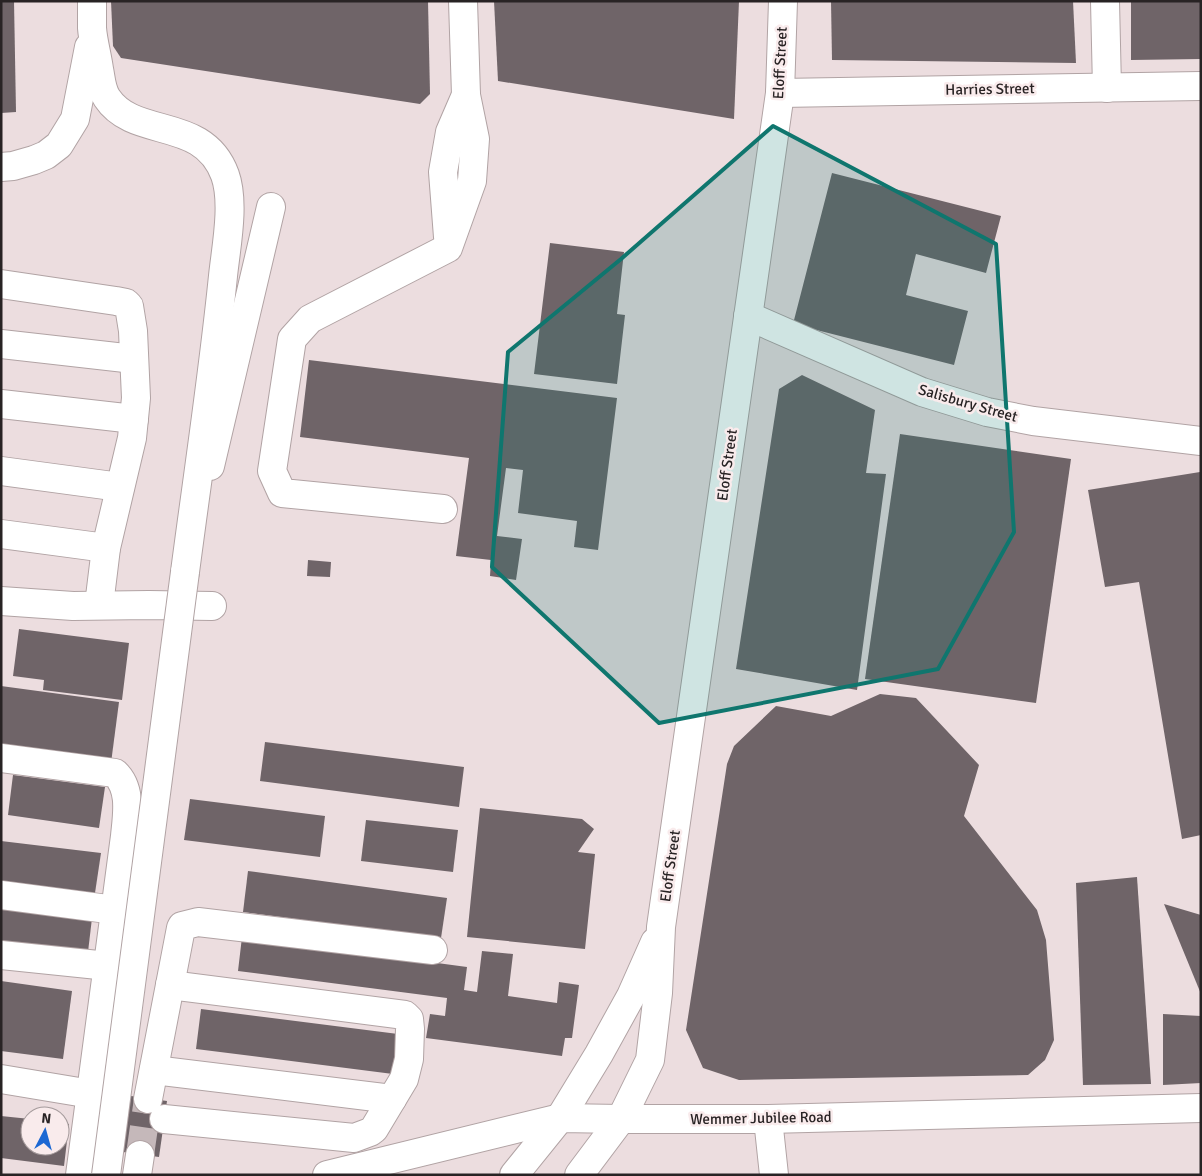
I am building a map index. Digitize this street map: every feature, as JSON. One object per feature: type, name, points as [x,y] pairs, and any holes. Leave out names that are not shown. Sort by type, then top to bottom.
[{"type":"main road","points":[[92,1],[92,28],[102,87],[106,97],[120,112],[134,120],[183,134],[209,150],[225,175],[230,194],[216,340],[106,1175]]},
{"type":"main road","points":[[443,509],[282,493],[272,471],[292,339],[310,319],[448,248],[443,172],[450,132],[466,95],[463,1]]},
{"type":"main road","name":"Eloff Street","points":[[579,1175],[621,1119],[650,1060],[658,993],[662,927],[780,93],[783,1]]},
{"type":"main road","points":[[1105,1],[1107,88]]},
{"type":"main road","points":[[1,167],[13,166],[46,156],[59,145],[75,119],[92,28]]},
{"type":"main road","name":"Harries Street","points":[[780,93],[1201,86]]},
{"type":"main road","points":[[184,572],[271,207]]},
{"type":"main road","points":[[1,284],[126,303],[129,306],[136,398],[134,419],[132,438],[106,548],[99,605]]},
{"type":"main road","name":"Salisbury Street","points":[[748,316],[922,392],[988,412],[1033,421],[1201,441]]},
{"type":"main road","points":[[1,344],[134,360]]},
{"type":"main road","points":[[1,404],[134,419]]},
{"type":"main road","points":[[1,471],[120,487]]},
{"type":"main road","points":[[1,534],[106,548]]},
{"type":"main road","points":[[1,601],[73,606],[149,604],[212,606]]},
{"type":"main road","points":[[1,758],[112,772],[119,776],[127,796],[127,814],[80,1175]]},
{"type":"main road","points":[[1,895],[115,910]]},
{"type":"main road","points":[[170,985],[405,1015],[409,1020],[410,1029],[409,1059],[404,1079],[374,1129],[354,1138],[156,1109],[154,1070],[170,985],[181,928],[182,926],[198,922],[433,950]]},
{"type":"main road","name":"Eloff Street","points":[[514,1175],[560,1118],[599,1054],[631,996],[662,927]]},
{"type":"main road","points":[[1,955],[108,966]]},
{"type":"main road","points":[[154,1070],[392,1099]]},
{"type":"main road","points":[[1,1079],[91,1094]]},
{"type":"main road","name":"Wemmer Jubilee Road","points":[[327,1175],[560,1118],[768,1119],[1201,1108]]},
{"type":"main road","points":[[768,1119],[774,1175]]},
{"type":"highlighted area","points":[[773,126],[996,244],[1014,532],[938,669],[659,723],[492,567],[508,352],[621,259]]},
{"type":"building","points":[[1,1],[14,1],[16,112],[1,113]]},
{"type":"building","points":[[111,1],[428,1],[430,94],[420,104],[121,58],[113,46]]},
{"type":"building","points":[[494,1],[739,1],[734,119],[498,81]]},
{"type":"building","points":[[831,1],[1073,1],[1076,63],[832,60]]},
{"type":"building","points":[[1131,1],[1201,1],[1201,59],[1131,60]]},
{"type":"building","points":[[832,173],[1001,216],[986,273],[916,254],[906,295],[968,311],[954,365],[793,324]]},
{"type":"building","points":[[550,243],[624,252],[617,314],[625,315],[617,384],[534,374]]},
{"type":"building","points":[[309,360],[617,398],[598,550],[574,547],[577,521],[518,513],[523,470],[506,468],[497,536],[522,539],[516,580],[490,576],[491,560],[456,556],[469,458],[300,437]]},
{"type":"building","points":[[802,375],[875,410],[866,473],[886,474],[857,690],[736,669],[779,389]]},
{"type":"building","points":[[900,434],[1071,459],[1036,703],[865,679]]},
{"type":"building","points":[[1200,472],[1201,835],[1182,839],[1139,582],[1105,587],[1088,490]]},
{"type":"building","points":[[308,560],[331,562],[330,577],[307,576]]},
{"type":"building","points":[[19,629],[129,643],[122,700],[43,690],[44,680],[13,676]]},
{"type":"building","points":[[1,686],[119,702],[111,763],[1,750]]},
{"type":"building","points":[[880,694],[916,698],[979,765],[964,816],[1037,910],[1046,940],[1054,1040],[1045,1060],[1028,1075],[739,1080],[703,1068],[686,1030],[727,764],[734,746],[776,706],[831,716]]},
{"type":"building","points":[[265,742],[464,767],[459,807],[260,781]]},
{"type":"building","points":[[13,775],[105,787],[99,828],[8,815]]},
{"type":"building","points":[[190,799],[325,816],[320,857],[184,840]]},
{"type":"building","points":[[480,808],[582,819],[594,829],[578,852],[595,854],[585,949],[467,937]]},
{"type":"building","points":[[366,820],[458,830],[453,872],[361,861]]},
{"type":"building","points":[[1,841],[101,853],[95,893],[1,882]]},
{"type":"building","points":[[248,871],[447,898],[441,938],[243,912]]},
{"type":"building","points":[[1137,877],[1151,1084],[1083,1085],[1076,883]]},
{"type":"building","points":[[1164,904],[1201,915],[1201,994]]},
{"type":"building","points":[[1,907],[92,918],[88,952],[1,941]]},
{"type":"building","points":[[242,937],[467,967],[464,990],[477,992],[482,951],[513,954],[508,996],[557,1003],[559,982],[579,985],[572,1038],[565,1038],[562,1056],[426,1038],[430,1014],[445,1016],[447,998],[238,971]]},
{"type":"building","points":[[1,981],[72,991],[63,1059],[1,1051]]},
{"type":"building","points":[[201,1009],[398,1034],[393,1074],[196,1049]]},
{"type":"building","points":[[1163,1014],[1201,1016],[1201,1083],[1163,1085]]},
{"type":"building","points":[[131,1096],[167,1101],[159,1157],[123,1152]]},
{"type":"building","points":[[1,1116],[20,1118],[20,1156],[65,1156],[64,1166],[1,1158]]},
{"type":"tunnel","points":[[140,1155],[148,1099]]}]
